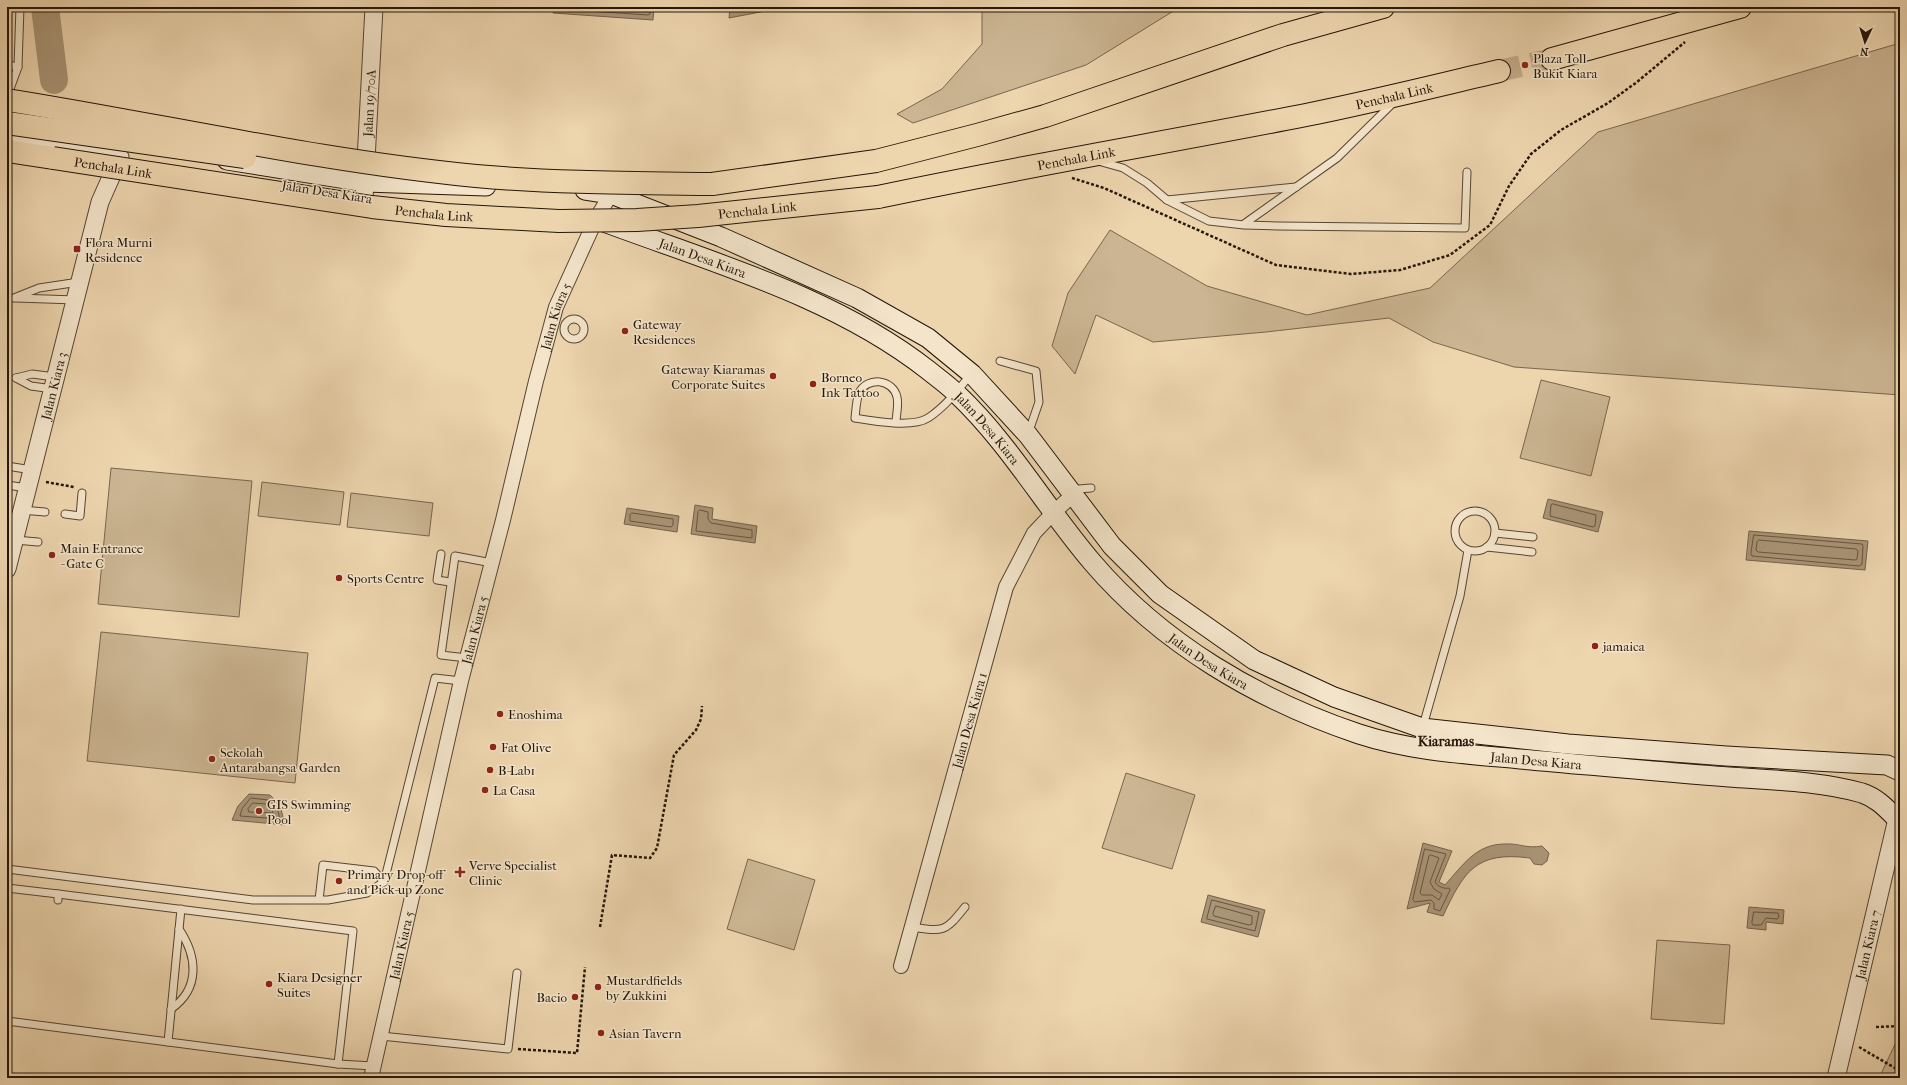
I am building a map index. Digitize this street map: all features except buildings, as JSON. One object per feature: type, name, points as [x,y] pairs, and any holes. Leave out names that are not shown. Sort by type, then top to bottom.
[{"type":"highway","points":[[7,123],[373,175],[493,189],[569,191],[634,190],[712,184],[876,160],[977,135],[1045,116],[1276,37],[1383,7]]},
{"type":"highway","points":[[1552,59],[1740,7]]},
{"type":"highway","name":"Penchala Link","points":[[7,151],[296,194],[372,207],[446,215],[559,221],[637,220],[698,216],[878,197],[995,172],[1087,157],[1308,114],[1499,71]]},
{"type":"highway","points":[[7,98],[339,159],[469,175],[594,182],[712,184]]},
{"type":"main road","name":"Jalan Desa Kiara","points":[[7,123],[112,149]]},
{"type":"main road","name":"Jalan Desa Kiara","points":[[7,139],[112,149],[365,190],[455,208],[596,219],[742,273],[806,299],[857,323],[912,358],[956,392],[999,441],[1053,513],[1094,564],[1140,613],[1217,669],[1283,704],[1360,734],[1416,749],[1664,772],[1781,780],[1838,788],[1865,794],[1879,801],[1898,815]]},
{"type":"main road","name":"Jalan Desa Kiara","points":[[365,190],[485,186],[537,186],[611,194],[721,237],[857,298],[928,338],[972,374],[1082,491],[1112,546],[1160,594],[1254,660],[1334,697],[1422,728],[1568,744],[1726,756],[1887,765],[1900,771]]},
{"type":"street","name":"Jalan 19/70A","points":[[365,190],[374,7]]},
{"type":"street","name":"Jalan Kiara 3","points":[[7,569],[76,300],[112,149]]},
{"type":"street","name":"Jalan Kiara 5","points":[[373,1072],[461,681],[492,563],[526,419],[558,326],[556,307],[596,219],[611,194]]},
{"type":"street","name":"Jalan Desa Kiara 1","points":[[901,966],[1006,587],[1034,534],[1053,513],[1082,491]]},
{"type":"street","name":"Jalan Kiara 7","points":[[1836,1078],[1898,815]]},
{"type":"lane","points":[[7,98],[18,67],[20,7]]},
{"type":"lane","points":[[7,65],[18,67]]},
{"type":"lane","points":[[1244,225],[1299,187],[1337,158],[1404,93]]},
{"type":"lane","points":[[1087,157],[1123,168],[1147,183],[1168,200],[1209,221],[1244,225],[1465,228],[1468,172]]},
{"type":"lane","points":[[1168,200],[1299,187]]},
{"type":"lane","points":[[76,300],[14,298],[39,288],[80,282]]},
{"type":"lane","points":[[1000,361],[1036,371],[1039,402],[1028,435]]},
{"type":"lane","points":[[896,423],[897,399],[896,393],[892,387],[880,382],[874,382],[862,388],[857,400],[855,418],[896,423],[904,423],[927,418],[956,392],[972,374]]},
{"type":"lane","points":[[7,466],[30,479]]},
{"type":"lane","points":[[7,485],[30,479]]},
{"type":"lane","points":[[65,514],[80,516],[81,490]]},
{"type":"lane","points":[[21,510],[45,512]]},
{"type":"lane","points":[[1488,546],[1495,533],[1493,522],[1483,512],[1470,511],[1459,518],[1454,530],[1458,542],[1468,550],[1475,551],[1488,546],[1532,552]]},
{"type":"lane","points":[[1495,533],[1533,537]]},
{"type":"lane","points":[[14,540],[38,542]]},
{"type":"lane","points":[[1416,749],[1460,596],[1468,550]]},
{"type":"lane","points":[[442,554],[437,580],[450,582]]},
{"type":"lane","points":[[467,658],[441,655],[450,582],[455,556],[492,563]]},
{"type":"lane","points":[[7,869],[253,900],[319,900],[367,893],[384,882],[435,678],[461,681]]},
{"type":"lane","points":[[319,900],[323,865],[374,870],[384,882]]},
{"type":"lane","points":[[7,888],[58,897],[181,909],[353,931],[338,1064]]},
{"type":"lane","points":[[912,927],[934,930],[950,926],[965,907]]},
{"type":"lane","points":[[168,1042],[181,909]]},
{"type":"lane","points":[[172,1009],[183,1001],[190,990],[192,975],[192,958],[188,942],[179,928]]},
{"type":"lane","points":[[381,1036],[508,1049],[517,973]]},
{"type":"lane","points":[[7,1021],[338,1064],[373,1072]]},
{"type":"path","points":[[1066,177],[1104,188],[1276,265],[1351,274],[1400,270],[1450,255],[1490,225],[1509,186],[1531,154],[1561,130],[1608,102],[1637,82],[1691,37]]},
{"type":"path","points":[[30,479],[81,490]]},
{"type":"path","points":[[600,927],[612,856],[650,858],[657,848],[674,755],[696,730],[701,719],[702,706]]},
{"type":"path","points":[[508,1049],[577,1053],[585,967]]},
{"type":"path","points":[[1876,1027],[1900,1026]]},
{"type":"path","points":[[1847,1032],[1859,1048],[1900,1072]]},
{"type":"shaded area","points":[[982,7],[1180,7],[1086,65],[913,123],[897,114],[942,89],[982,44]]},
{"type":"shaded area","points":[[1900,43],[1900,395],[1514,367],[1433,342],[1389,318],[1266,332],[1153,342],[1096,315],[1075,374],[1052,346],[1068,293],[1110,230],[1207,286],[1307,315],[1430,288],[1598,132]]},
{"type":"shaded area","points":[[1541,380],[1610,397],[1591,476],[1520,458]]},
{"type":"shaded area","points":[[111,468],[252,481],[239,617],[98,604]]},
{"type":"shaded area","points":[[262,482],[344,492],[340,525],[258,516]]},
{"type":"shaded area","points":[[351,493],[433,503],[429,536],[347,527]]},
{"type":"shaded area","points":[[101,632],[308,653],[295,783],[87,761]]},
{"type":"shaded area","points":[[1126,773],[1195,795],[1172,869],[1102,848]]},
{"type":"shaded area","points":[[748,859],[815,880],[794,950],[727,929]]},
{"type":"shaded area","points":[[1657,940],[1730,945],[1724,1024],[1651,1019]]},
{"type":"shaded area","points":[[1900,1034],[1900,1078],[1879,1078]]},
{"type":"water","points":[[553,7],[654,7],[653,20],[553,13]]},
{"type":"water","points":[[730,7],[773,7],[776,9],[729,18]]},
{"type":"water","points":[[1548,499],[1603,512],[1598,532],[1543,518]]},
{"type":"water","points":[[695,505],[713,508],[712,519],[757,526],[755,543],[691,534]]},
{"type":"water","points":[[627,508],[679,516],[677,532],[624,524]]},
{"type":"water","points":[[1749,531],[1868,541],[1865,570],[1746,560]]},
{"type":"water","name":"GIS Swimming Pool","points":[[249,794],[270,795],[280,805],[285,825],[232,820],[238,806]]},
{"type":"water","points":[[1423,843],[1452,851],[1439,882],[1445,885],[1471,857],[1486,848],[1495,845],[1514,844],[1531,847],[1542,846],[1549,853],[1547,861],[1542,865],[1534,864],[1530,858],[1512,857],[1484,861],[1466,876],[1458,887],[1443,916],[1427,912],[1430,903],[1407,909]]},
{"type":"water","points":[[1208,895],[1265,910],[1258,937],[1201,922]]},
{"type":"water","points":[[1749,907],[1784,910],[1783,924],[1766,922],[1766,930],[1747,928]]},
{"type":"waterway","points":[[45,7],[54,80]]},
{"type":"tunnel","points":[[1499,71],[1552,59]]},
{"type":"place","name":"Plaza Toll Bukit Kiara","points":[[1525,65]]},
{"type":"place","name":"Flora Murni Residence","points":[[77,249]]},
{"type":"place","name":"Gateway Residences","points":[[625,331]]},
{"type":"place","name":"Gateway Kiaramas Corporate Suites","points":[[773,376]]},
{"type":"place","name":"Borneo Ink Tattoo","points":[[813,384]]},
{"type":"place","name":"Main Entrance - Gate C","points":[[52,555]]},
{"type":"place","name":"Sports Centre","points":[[339,578]]},
{"type":"place","name":"jamaica","points":[[1595,646]]},
{"type":"place","name":"Enoshima","points":[[500,714]]},
{"type":"place","name":"Fat Olive","points":[[493,747]]},
{"type":"place","name":"Sekolah Antarabangsa Garden","points":[[212,759]]},
{"type":"place","name":"B-Lab1","points":[[490,770]]},
{"type":"place","name":"La Casa","points":[[485,790]]},
{"type":"place","name":"GIS Swimming Pool","points":[[259,811]]},
{"type":"place","name":"Verve Specialist Clinic","points":[[460,872]]},
{"type":"place","name":"Primary Drop-off and Pick-up Zone","points":[[339,881]]},
{"type":"place","name":"Kiara Designer Suites","points":[[269,984]]},
{"type":"place","name":"Mustardfields by Zukkini","points":[[598,987]]},
{"type":"place","name":"Bacio","points":[[575,997]]},
{"type":"place","name":"Asian Tavern","points":[[601,1033]]},
{"type":"district","name":"Kiaramas","points":[[1446,741]]}]
